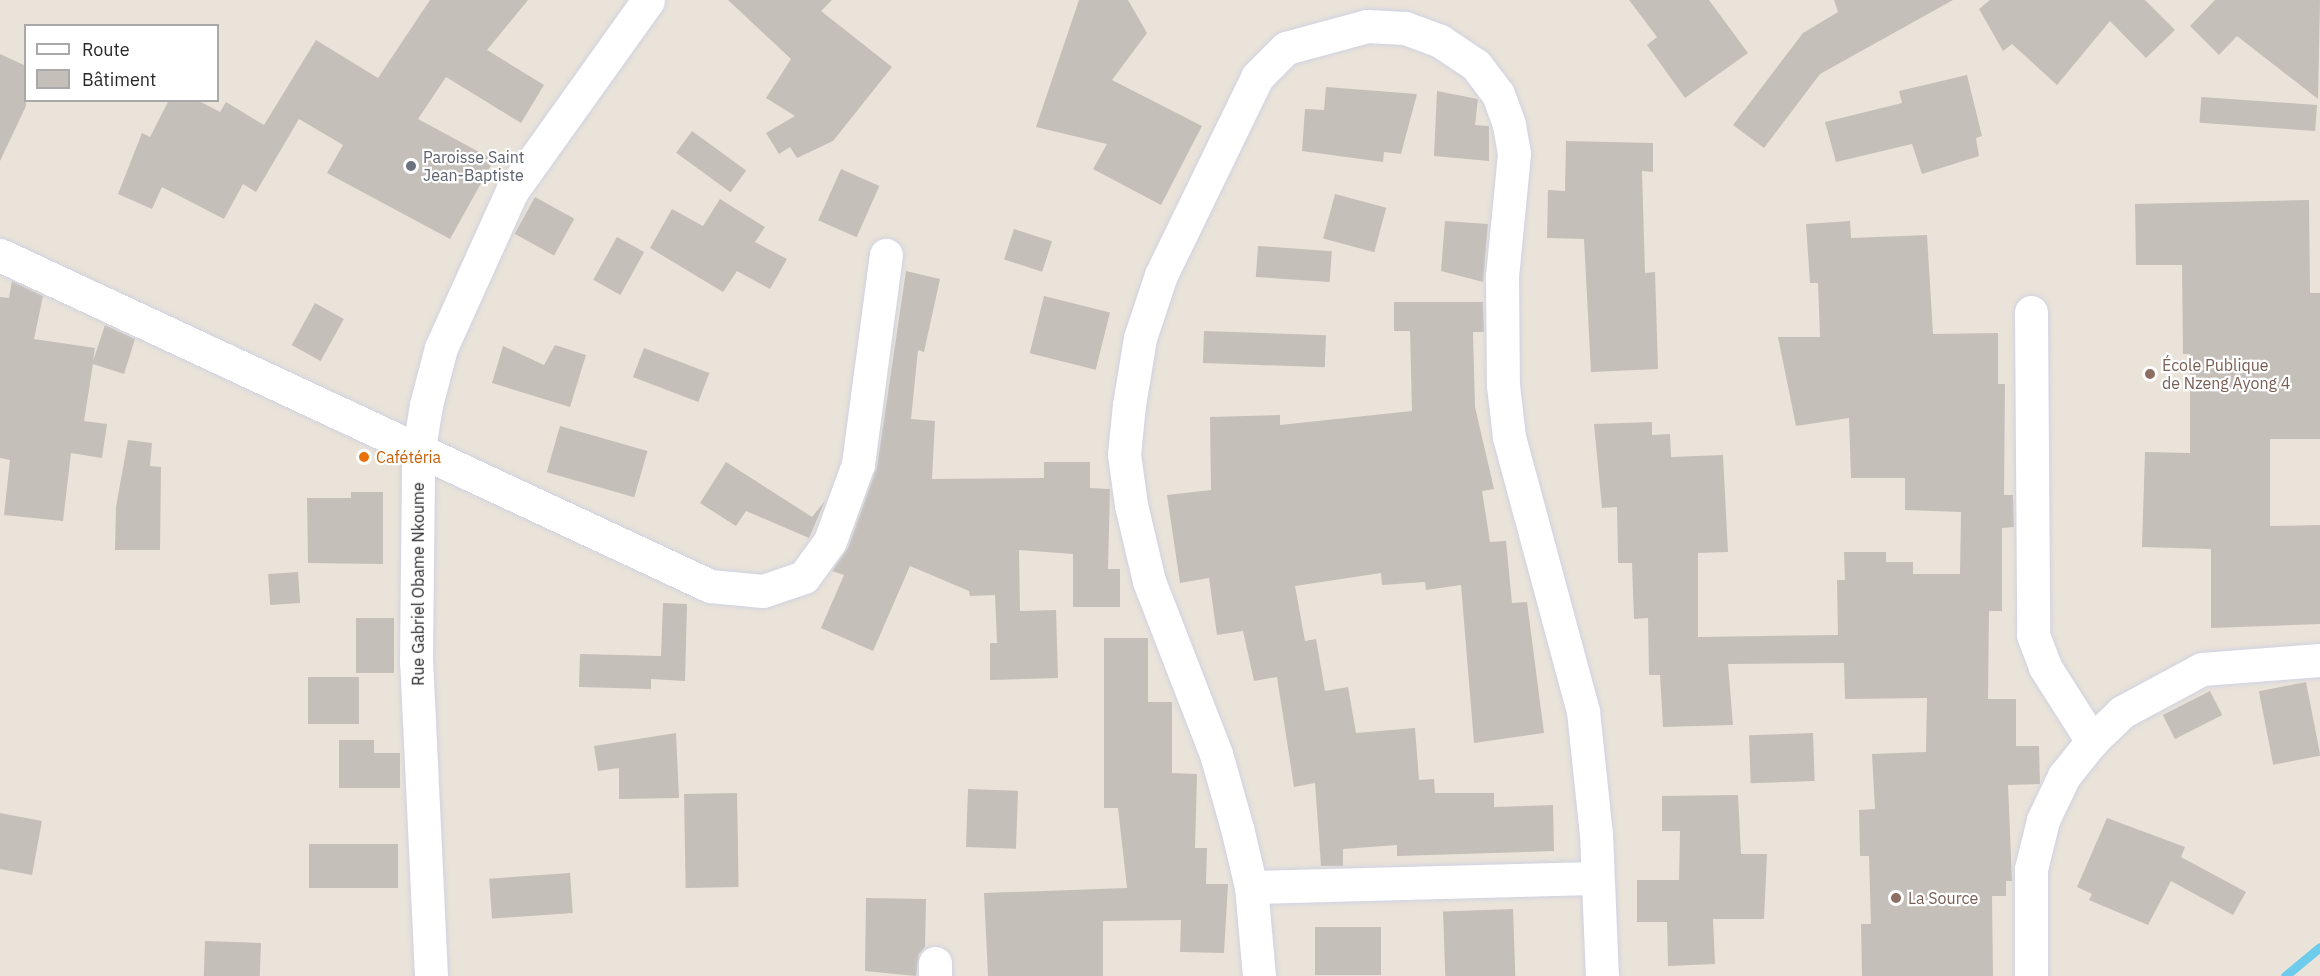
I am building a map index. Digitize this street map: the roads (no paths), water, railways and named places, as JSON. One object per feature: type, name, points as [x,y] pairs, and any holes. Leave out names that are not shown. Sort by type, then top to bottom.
[{"type":"street","name":"Rue Gabriel Obame Nkoume","points":[[431,976],[416,662],[418,454],[441,348],[512,191],[648,0]]},
{"type":"street","points":[[1259,976],[1251,887],[1216,754],[1149,580],[1124,454],[1129,405],[1140,338],[1161,275],[1257,77],[1286,48],[1367,26],[1414,31],[1440,41],[1476,65],[1498,94],[1509,125],[1513,174],[1502,277],[1503,385],[1509,437],[1583,711],[1602,976]]},
{"type":"street","points":[[0,255],[418,454],[710,586],[764,591],[804,578],[830,541],[858,464],[886,255]]},
{"type":"street","points":[[2031,312],[2033,635],[2045,667],[2092,741]]},
{"type":"street","points":[[2031,976],[2031,869],[2043,820],[2064,776],[2092,741],[2122,712],[2202,669],[2320,660]]},
{"type":"street","points":[[1251,887],[1595,878]]},
{"type":"waterway","points":[[2285,976],[2320,947]]},
{"type":"place","name":"Paroisse Saint Jean-Baptiste","points":[[411,166]]},
{"type":"place","name":"École Publique de Nzeng Ayong 4","points":[[2150,374]]},
{"type":"place","name":"Cafétéria","points":[[364,457]]},
{"type":"place","name":"La Source","points":[[1896,898]]}]
